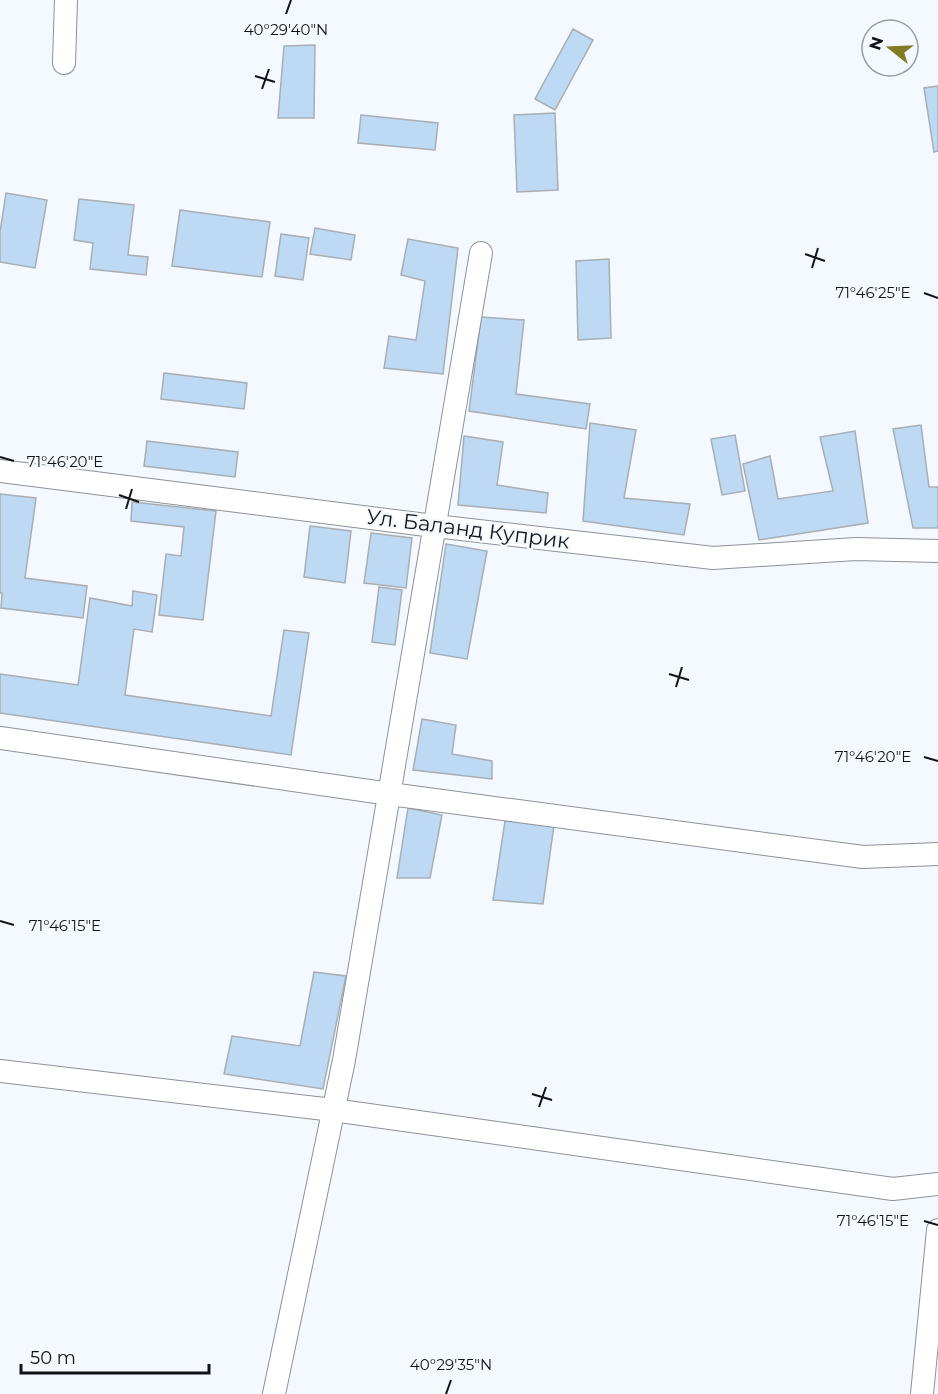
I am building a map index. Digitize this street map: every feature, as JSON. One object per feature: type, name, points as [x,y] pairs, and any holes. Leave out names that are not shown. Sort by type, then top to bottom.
[{"type":"street","points":[[64,63],[66,0]]},
{"type":"street","points":[[274,1394],[346,1048],[481,253]]},
{"type":"street","name":"Ул. Баланд Куприк","points":[[0,471],[713,558],[856,549],[938,551]]},
{"type":"street","points":[[0,738],[390,794],[863,857],[938,854]]},
{"type":"street","points":[[0,1071],[333,1110],[893,1189],[938,1184]]},
{"type":"street","points":[[922,1394],[938,1230]]},
{"type":"building","points":[[573,29],[593,40],[555,110],[535,99]]},
{"type":"building","points":[[315,45],[314,118],[278,118],[284,46]]},
{"type":"building","points":[[938,86],[938,151],[934,152],[924,88]]},
{"type":"building","points":[[555,113],[558,190],[517,192],[514,115]]},
{"type":"building","points":[[361,115],[438,123],[435,150],[358,143]]},
{"type":"building","points":[[6,193],[47,200],[35,268],[0,262],[0,232]]},
{"type":"building","points":[[79,199],[134,205],[128,255],[148,257],[146,275],[90,269],[93,243],[74,240]]},
{"type":"building","points":[[180,210],[270,222],[262,277],[172,266]]},
{"type":"building","points":[[315,228],[355,235],[351,260],[310,254]]},
{"type":"building","points":[[281,234],[309,238],[303,280],[275,276]]},
{"type":"building","points":[[408,239],[458,248],[443,374],[384,368],[389,336],[416,340],[425,281],[401,275]]},
{"type":"building","points":[[609,259],[611,338],[578,340],[576,261]]},
{"type":"building","points":[[481,317],[524,320],[516,394],[590,404],[586,429],[469,411]]},
{"type":"building","points":[[164,373],[247,383],[244,409],[161,399]]},
{"type":"building","points":[[590,423],[636,430],[624,498],[690,504],[684,535],[583,521]]},
{"type":"building","points":[[921,425],[929,487],[938,487],[938,528],[913,528],[893,429]]},
{"type":"building","points":[[855,431],[868,523],[759,540],[743,464],[770,456],[778,499],[833,491],[820,437]]},
{"type":"building","points":[[735,435],[745,491],[722,495],[711,439]]},
{"type":"building","points":[[464,436],[503,442],[497,485],[548,493],[546,513],[458,505]]},
{"type":"building","points":[[147,441],[238,452],[235,477],[144,466]]},
{"type":"building","points":[[0,494],[36,498],[25,578],[87,586],[83,618],[1,608]]},
{"type":"building","points":[[132,502],[216,511],[203,620],[159,615],[166,554],[181,556],[184,527],[131,521]]},
{"type":"building","points":[[310,526],[351,531],[345,583],[304,577]]},
{"type":"building","points":[[371,533],[412,538],[406,588],[364,583]]},
{"type":"building","points":[[446,544],[487,551],[467,659],[430,653]]},
{"type":"building","points":[[379,587],[402,590],[395,645],[372,642]]},
{"type":"building","points":[[133,591],[157,595],[152,632],[134,629],[125,695],[271,716],[284,630],[309,633],[291,755],[0,713],[0,674],[78,685],[90,598],[132,606]]},
{"type":"building","points":[[422,719],[456,725],[452,754],[492,761],[492,779],[413,770]]},
{"type":"building","points":[[408,808],[442,815],[430,878],[397,878]]},
{"type":"building","points":[[505,821],[554,825],[543,904],[493,900]]},
{"type":"building","points":[[314,972],[346,976],[323,1089],[224,1074],[232,1036],[300,1046]]}]
